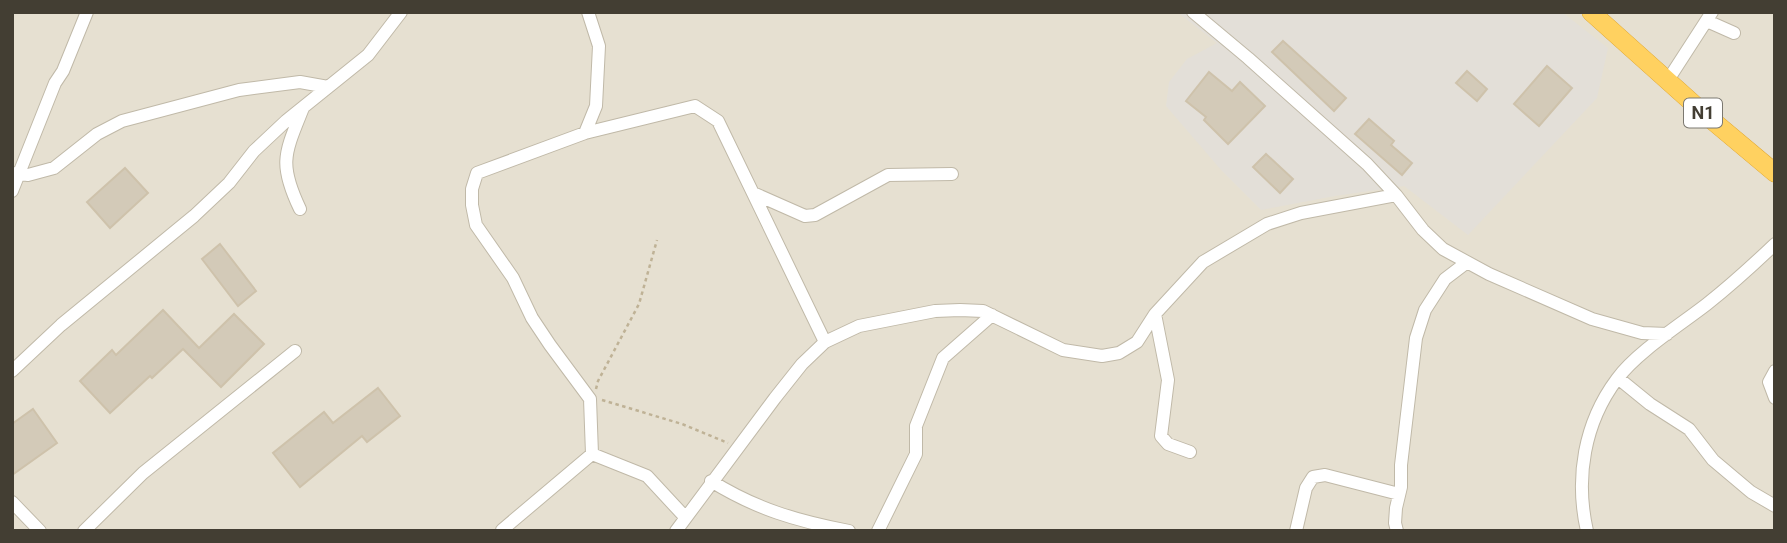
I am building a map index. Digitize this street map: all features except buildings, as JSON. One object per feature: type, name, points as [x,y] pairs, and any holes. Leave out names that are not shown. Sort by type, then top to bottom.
[{"type":"highway","name":"N1","points":[[1591,12],[1775,173]]},
{"type":"street","points":[[12,191],[15,173],[87,12]]},
{"type":"street","points":[[12,371],[61,325],[194,216],[229,183],[254,151],[368,55],[401,12]]},
{"type":"street","points":[[585,132],[596,106],[599,46],[588,12]]},
{"type":"street","points":[[1193,12],[1367,164],[1423,230],[1443,249],[1466,263],[1592,319],[1642,333],[1667,334]]},
{"type":"street","points":[[1668,80],[1709,17],[1734,33]]},
{"type":"street","points":[[15,173],[27,175],[54,168],[97,134],[122,121],[239,90],[300,82],[328,87]]},
{"type":"street","points":[[502,530],[592,454],[592,399],[538,327],[513,278],[476,225],[472,189],[477,173],[585,132],[695,106],[718,121],[825,342]]},
{"type":"street","points":[[300,209],[285,168],[289,143],[303,107]]},
{"type":"street","points":[[753,193],[805,216],[815,215],[888,175],[952,174]]},
{"type":"street","points":[[676,531],[711,481],[802,364],[825,342],[859,326],[935,311],[983,311],[1063,350],[1102,356],[1119,353],[1137,342],[1155,314],[1203,262],[1267,224],[1301,213],[1396,195]]},
{"type":"street","points":[[1587,531],[1581,507],[1583,453],[1602,406],[1618,378],[1667,334],[1735,281],[1775,244]]},
{"type":"street","points":[[1397,531],[1395,523],[1416,338],[1426,310],[1445,279],[1466,263]]},
{"type":"street","points":[[1155,314],[1168,380],[1161,436],[1168,444],[1190,452]]},
{"type":"street","points":[[878,531],[916,454],[916,426],[943,358],[992,315]]},
{"type":"street","points":[[85,531],[143,473],[295,351]]},
{"type":"street","points":[[1775,371],[1769,382],[1775,398]]},
{"type":"street","points":[[1618,378],[1650,404],[1689,429],[1713,460],[1751,492],[1775,506]]},
{"type":"street","points":[[592,454],[647,476],[685,517]]},
{"type":"street","points":[[1296,531],[1306,488],[1312,477],[1325,475],[1399,494]]},
{"type":"street","points":[[711,481],[766,511],[849,531]]},
{"type":"street","points":[[12,502],[40,531]]},
{"type":"path","points":[[657,240],[639,304],[598,381],[592,399],[609,400],[682,424],[738,447]]},
{"type":"shaded area","points":[[12,12],[1775,12],[1775,531],[12,531]]},
{"type":"shaded area","points":[[1177,12],[1562,12],[1608,48],[1597,98],[1468,235],[1404,186],[1261,210],[1222,171],[1166,106],[1169,82],[1187,59],[1217,43]]}]
